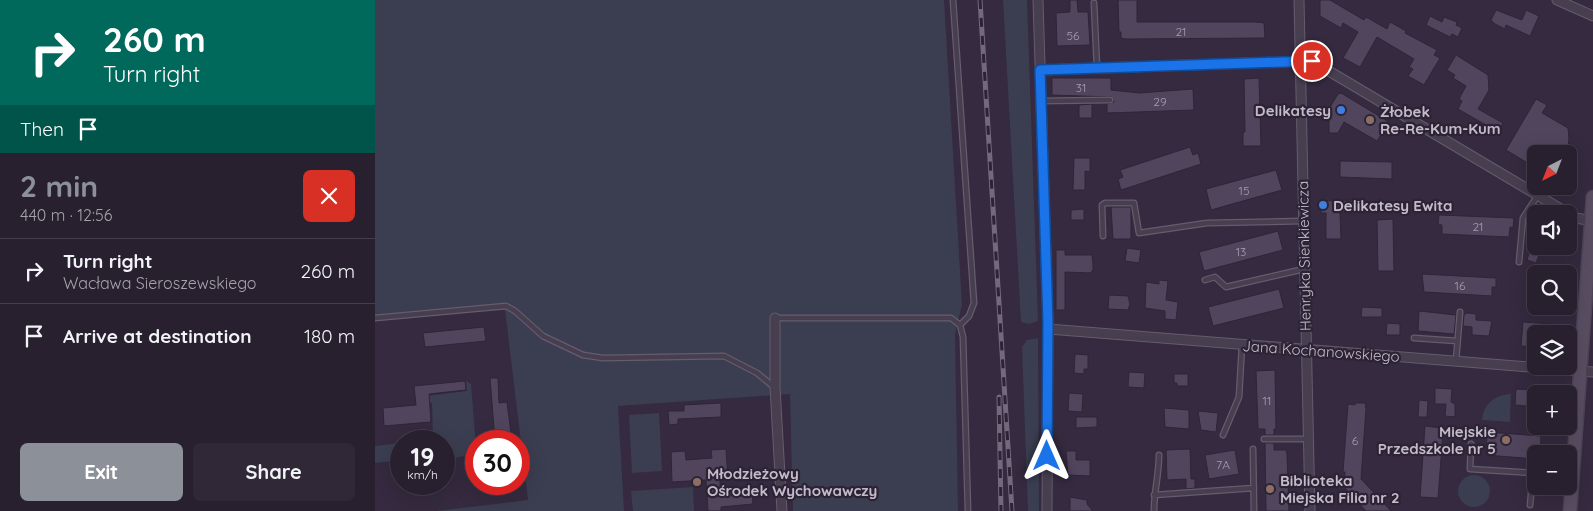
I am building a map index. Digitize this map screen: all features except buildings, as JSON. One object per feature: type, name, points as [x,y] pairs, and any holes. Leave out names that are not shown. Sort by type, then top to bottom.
[{"type":"street","points":[[1038,0],[1048,330],[1047,511]]},
{"type":"street","name":"Henryka Sienkiewicza","points":[[1299,0],[1309,511]]},
{"type":"street","points":[[1557,0],[1593,16]]},
{"type":"street","points":[[1040,70],[1312,61],[1527,188]]},
{"type":"street","points":[[1538,195],[1576,218],[1592,221]]},
{"type":"street","points":[[1576,445],[1587,371],[1593,197]]},
{"type":"street","points":[[775,318],[775,388],[782,511]]},
{"type":"street","name":"Jana Kochanowskiego","points":[[1048,330],[1587,371]]},
{"type":"street","points":[[1570,495],[1570,511]]},
{"type":"lane","points":[[953,0],[974,303],[969,316],[960,325]]},
{"type":"lane","points":[[1094,4],[1097,68]]},
{"type":"lane","points":[[1041,100],[1110,100]]},
{"type":"lane","points":[[1519,262],[1523,218],[1538,195]]},
{"type":"lane","points":[[1103,236],[1102,205],[1105,204],[1134,203],[1139,233],[1207,223],[1303,221]]},
{"type":"lane","points":[[1205,280],[1215,277],[1226,287],[1304,269]]},
{"type":"lane","points":[[375,318],[506,306],[515,311],[543,336],[583,355],[603,358],[724,356],[757,373],[775,388]]},
{"type":"lane","points":[[1455,362],[1460,312]]},
{"type":"lane","points":[[775,318],[847,316],[951,318],[960,325],[963,337],[968,511]]},
{"type":"lane","points":[[1414,338],[1457,341]]},
{"type":"lane","points":[[1223,435],[1239,397],[1242,345]]},
{"type":"lane","points":[[1264,439],[1308,438]]},
{"type":"lane","points":[[1471,444],[1470,469],[1527,473]]},
{"type":"lane","points":[[1253,449],[1255,511]]},
{"type":"lane","points":[[1153,511],[1155,483],[1159,476],[1159,454]]},
{"type":"lane","points":[[1154,495],[1254,488]]},
{"type":"lane","points":[[1530,505],[1531,495]]},
{"type":"shaded area","points":[[375,0],[944,0],[962,305],[955,334],[958,511],[793,511],[790,394],[618,406],[624,511],[436,511],[528,500],[527,495],[530,495],[530,430],[520,430],[505,310],[375,316]]},
{"type":"shaded area","points":[[1003,0],[1027,0],[1038,321],[1029,324],[1021,322]]},
{"type":"shaded area","points":[[1038,338],[1039,511],[1028,511],[1022,347],[1027,340]]},
{"type":"shaded area","points":[[466,381],[471,384],[475,430],[465,430],[465,456],[455,458],[455,430],[433,430],[432,403],[427,402],[427,396],[467,391]]},
{"type":"shaded area","points":[[1511,394],[1510,422],[1482,420],[1485,409],[1491,401],[1500,396]]},
{"type":"shaded area","points":[[659,413],[662,471],[632,473],[629,415]]},
{"type":"shaded area","points":[[390,444],[390,461],[375,463],[375,446]]},
{"type":"shaded area","points":[[1474,475],[1486,479],[1490,491],[1486,503],[1474,507],[1462,503],[1458,491],[1462,479]]},
{"type":"shaded area","points":[[693,487],[694,511],[633,511],[631,491]]},
{"type":"railway","points":[[980,0],[1012,511]]},
{"type":"railway","points":[[999,397],[1001,511]]},
{"type":"place","name":"Delikatesy","points":[[1341,110]]},
{"type":"place","name":"Żłobek Re-Re-Kum-Kum","points":[[1370,120]]},
{"type":"place","name":"Delikatesy Ewita","points":[[1323,205]]},
{"type":"place","name":"Miejskie Przedszkole nr 5","points":[[1506,440]]},
{"type":"place","name":"Młodzieżowy Ośrodek Wychowawczy","points":[[697,482]]},
{"type":"place","name":"Biblioteka Miejska Filia nr 2","points":[[1270,489]]},
{"type":"route","points":[[1047,456],[1048,323],[1040,70],[1312,61]]}]
